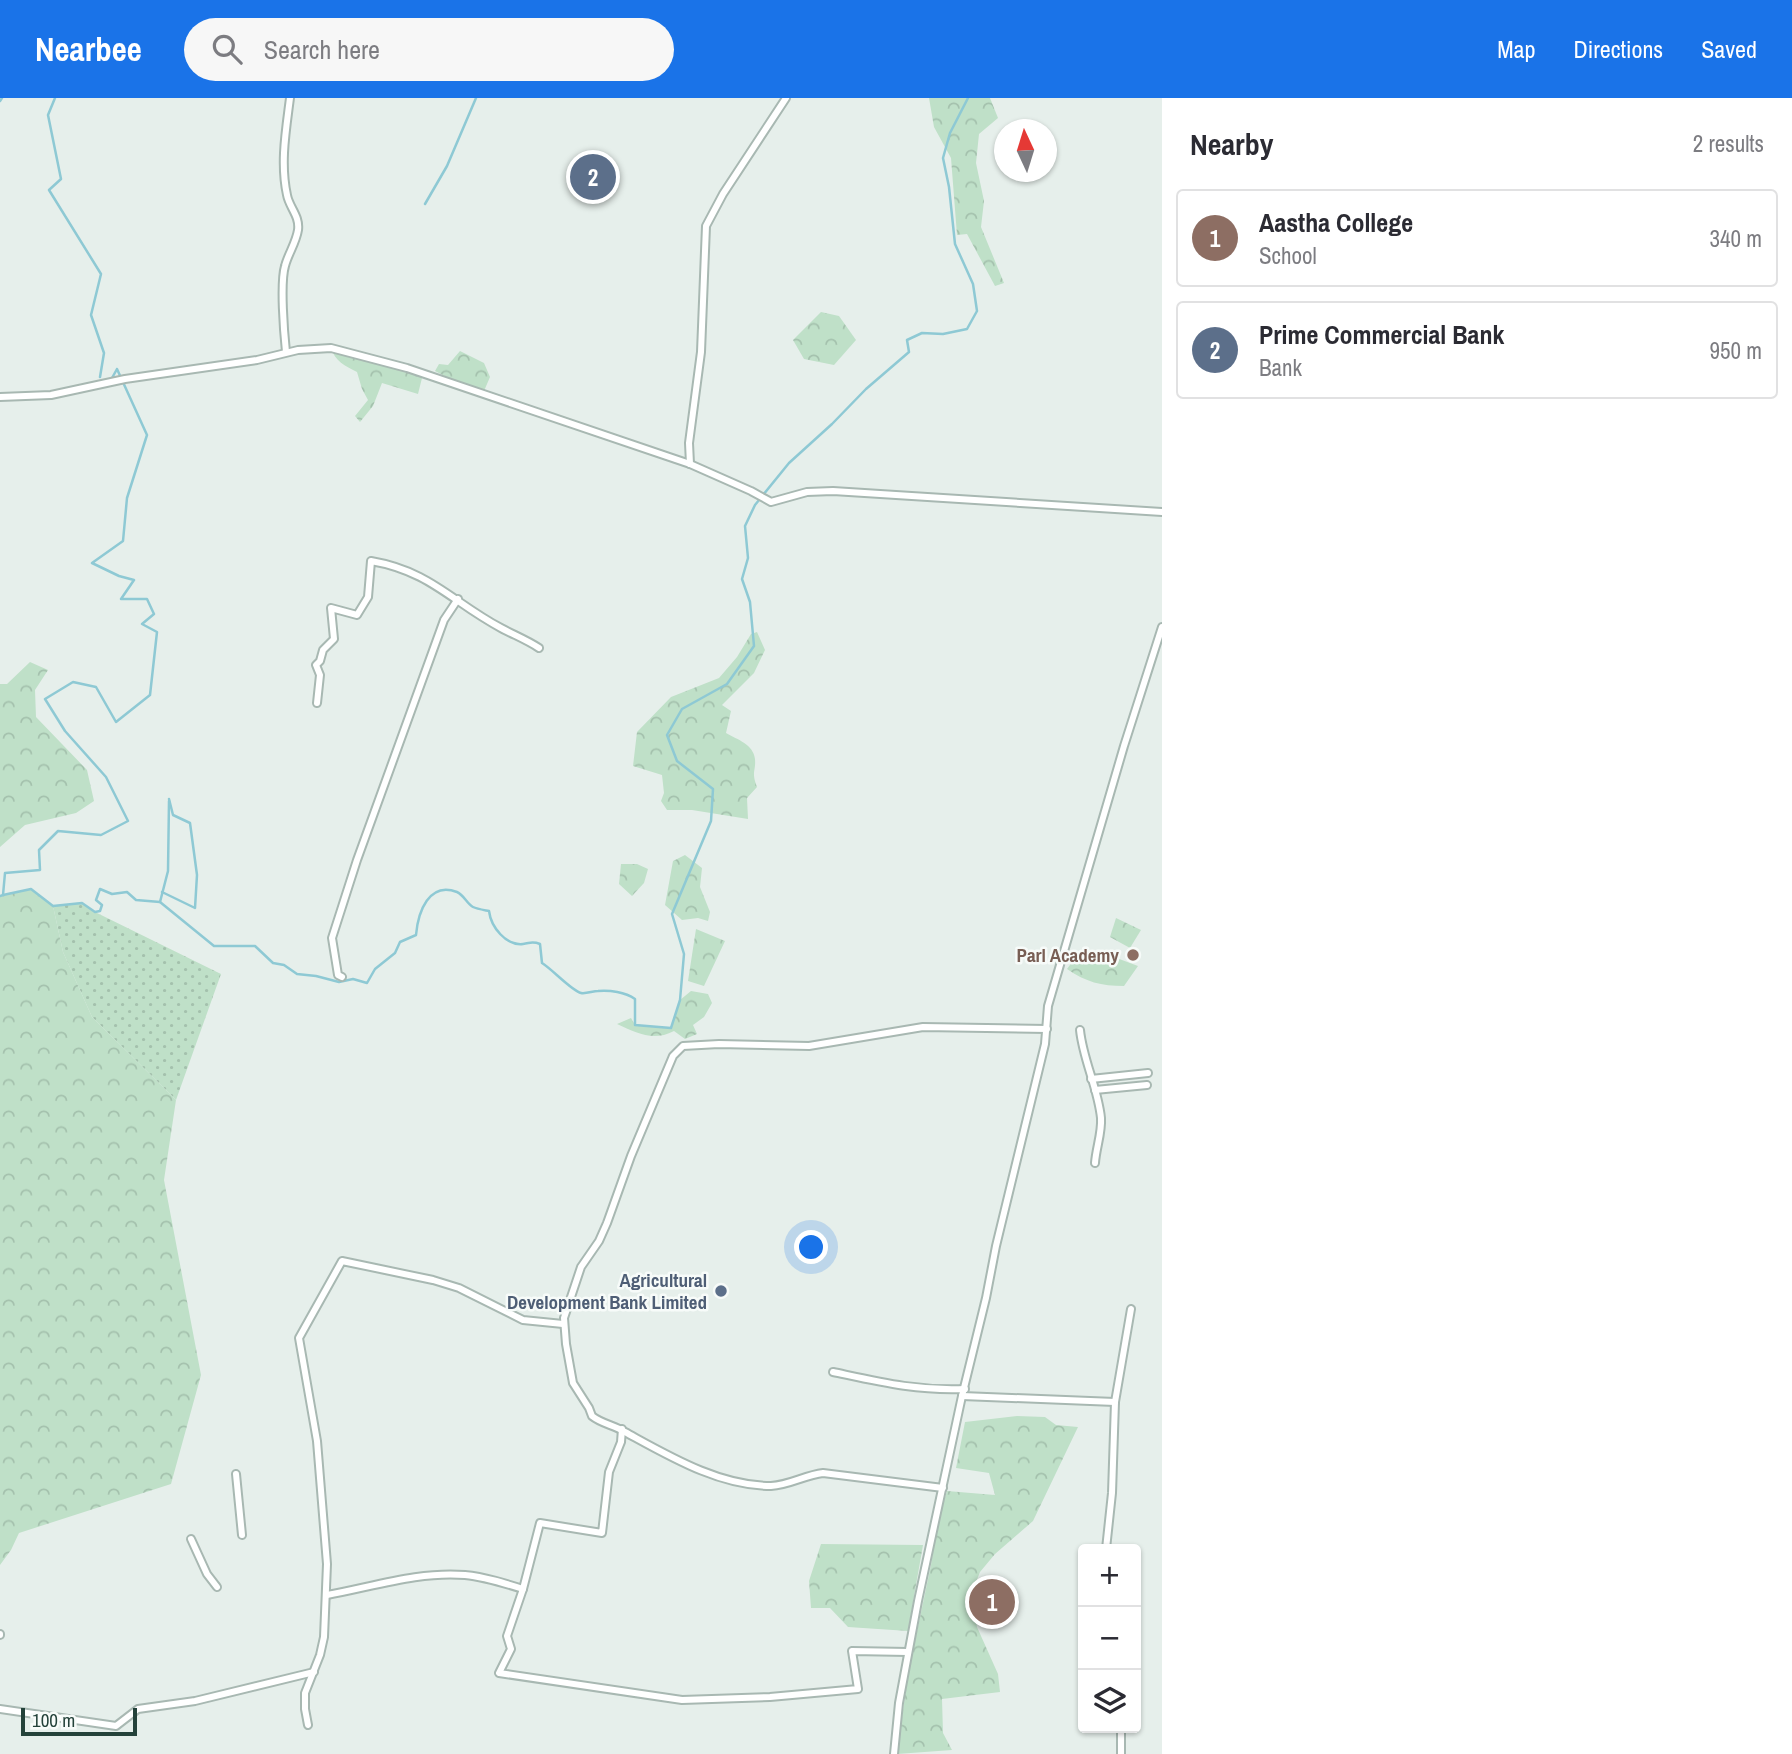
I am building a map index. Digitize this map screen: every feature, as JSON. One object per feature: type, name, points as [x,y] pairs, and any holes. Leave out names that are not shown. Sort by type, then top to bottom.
[{"type":"street","points":[[286,352],[284,266],[299,228],[295,210],[287,198],[284,166],[290,98]]},
{"type":"street","points":[[690,464],[689,443],[701,352],[706,226],[723,194],[786,98]]},
{"type":"street","points":[[0,397],[51,395],[125,379],[257,360],[286,352],[331,348],[407,368],[690,464],[771,502],[807,492],[833,491],[1162,512]]},
{"type":"street","points":[[317,703],[320,675],[316,665],[323,650],[334,639],[331,608],[357,615],[368,597],[371,561],[395,565],[435,583],[501,628],[540,648]]},
{"type":"street","points":[[342,977],[338,975],[332,938],[357,860],[444,620],[458,599]]},
{"type":"street","points":[[894,1754],[908,1652],[996,1246],[1048,1029],[1048,1006],[1124,746],[1162,627]]},
{"type":"street","points":[[943,1488],[823,1473],[779,1485],[735,1481],[684,1464],[622,1429],[609,1426],[592,1416],[590,1408],[573,1382],[563,1324],[577,1278],[607,1223],[631,1156],[673,1056],[683,1046],[808,1046],[923,1027],[1048,1029]]},
{"type":"street","points":[[1080,1030],[1101,1121],[1096,1163]]},
{"type":"street","points":[[1091,1079],[1148,1073]]},
{"type":"street","points":[[1095,1090],[1147,1085]]},
{"type":"street","points":[[309,1725],[305,1693],[324,1637],[327,1595],[317,1441],[299,1338],[342,1261],[459,1288],[523,1320],[563,1324]]},
{"type":"street","points":[[1107,1544],[1112,1493],[1115,1402],[1131,1309]]},
{"type":"street","points":[[833,1372],[898,1387],[1115,1402]]},
{"type":"street","points":[[622,1429],[621,1442],[608,1472],[602,1534],[540,1523],[523,1589],[507,1636],[511,1649],[499,1672],[682,1700],[770,1697],[858,1689],[852,1651],[908,1652]]},
{"type":"street","points":[[236,1474],[242,1535]]},
{"type":"street","points":[[191,1539],[207,1574],[217,1587]]},
{"type":"street","points":[[327,1595],[419,1577],[463,1575],[491,1579],[523,1589]]},
{"type":"street","points":[[0,1709],[116,1726],[138,1709],[195,1702],[314,1672]]},
{"type":"street","points":[[1121,1733],[1121,1754]]},
{"type":"green space","points":[[929,98],[990,98],[998,118],[979,134],[976,163],[984,201],[981,227],[1004,283],[995,286],[967,234],[957,235],[951,158],[934,127]]},
{"type":"green space","points":[[821,312],[839,316],[856,340],[834,365],[804,359],[793,340]]},
{"type":"green space","points":[[331,348],[423,374],[418,394],[382,383],[373,406],[360,422],[355,416],[368,400],[357,372],[338,360]]},
{"type":"green space","points":[[460,351],[484,363],[490,377],[484,391],[462,385],[435,371],[439,364],[448,365]]},
{"type":"green space","points":[[757,632],[765,650],[754,673],[722,705],[731,711],[726,733],[748,746],[754,754],[757,787],[747,798],[748,819],[692,810],[667,810],[661,801],[664,793],[662,775],[633,766],[637,732],[671,697],[719,678],[737,657],[751,634]]},
{"type":"green space","points":[[30,662],[48,670],[35,690],[36,717],[87,770],[94,801],[76,813],[25,825],[0,847],[0,684],[7,684]]},
{"type":"green space","points":[[685,855],[702,868],[700,887],[710,912],[708,921],[698,918],[682,920],[665,905],[673,861]]},
{"type":"green space","points":[[621,864],[637,864],[648,869],[644,883],[632,896],[619,884]]},
{"type":"green space","points":[[31,889],[53,906],[63,952],[92,1017],[176,1100],[164,1180],[201,1375],[171,1484],[19,1533],[0,1565],[0,896]]},
{"type":"green space","points":[[82,903],[95,912],[221,974],[176,1100],[92,1017],[63,952],[53,906]]},
{"type":"green space","points":[[1116,918],[1141,930],[1130,948],[1110,937]]},
{"type":"green space","points":[[696,929],[725,941],[704,986],[688,981]]},
{"type":"green space","points":[[1078,954],[1102,962],[1114,957],[1138,966],[1124,986],[1101,984],[1067,969]]},
{"type":"green space","points":[[691,991],[708,994],[712,1003],[704,1017],[693,1025],[697,1034],[685,1039],[674,1031],[652,1036],[617,1024],[631,1018],[635,1025],[671,1028],[680,1000]]},
{"type":"green space","points":[[1017,1416],[1045,1417],[1056,1425],[1078,1427],[1033,1521],[995,1554],[980,1572],[971,1595],[977,1627],[998,1674],[1000,1692],[942,1699],[943,1733],[952,1750],[897,1754],[908,1674],[937,1524],[947,1491],[995,1495],[989,1473],[956,1468],[965,1422]]},
{"type":"green space","points":[[821,1544],[923,1545],[908,1631],[848,1627],[830,1608],[811,1608],[809,1581]]},
{"type":"waterway","points":[[55,98],[48,115],[61,179],[49,190],[101,274],[91,315],[104,353],[100,377]]},
{"type":"waterway","points":[[425,204],[447,166],[476,98]]},
{"type":"waterway","points":[[3,895],[31,889],[53,906],[82,903],[95,912],[100,911],[102,905],[96,900],[100,889],[112,894],[127,892],[136,900],[160,902],[214,946],[255,946],[273,963],[284,965],[297,974],[339,982],[353,979],[367,983],[375,969],[395,953],[400,942],[416,935],[422,908],[432,895],[447,890],[459,893],[473,907],[489,911],[496,929],[505,939],[517,944],[540,944],[542,963],[577,991],[607,991],[627,995],[635,999],[635,1025],[671,1028],[680,1000],[684,954],[672,914],[711,821],[713,789],[677,761],[667,735],[682,709],[727,684],[754,646],[750,602],[742,579],[748,558],[745,526],[755,505],[789,463],[909,352],[907,340],[922,333],[943,334],[967,329],[977,311],[973,284],[955,244],[943,158],[950,133],[968,98]]},
{"type":"waterway","points":[[0,896],[3,895],[5,873],[40,870],[39,850],[58,831],[101,835],[128,821],[106,777],[65,731],[45,699],[73,682],[96,687],[116,722],[150,695],[157,632],[142,624],[154,614],[147,599],[121,599],[134,580],[92,563],[123,541],[127,498],[147,435],[117,369],[112,378]]},
{"type":"waterway","points":[[162,892],[195,908],[197,875],[190,823],[173,815],[169,799]]},
{"type":"waterway","points":[[160,902],[168,871],[169,801]]},
{"type":"place","name":"Prime Commercial Bank","points":[[593,177]]},
{"type":"place","name":"Parl Academy","points":[[1133,955]]},
{"type":"place","name":"Agricultural Development Bank Limited","points":[[721,1291]]},
{"type":"place","name":"Aastha College","points":[[992,1602]]}]
